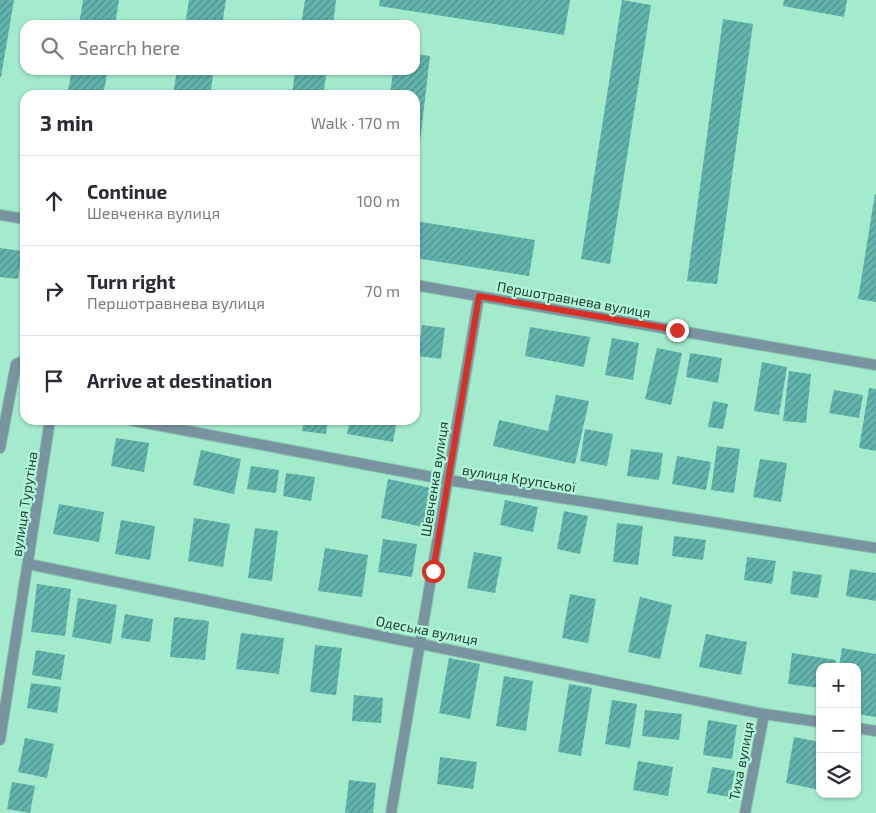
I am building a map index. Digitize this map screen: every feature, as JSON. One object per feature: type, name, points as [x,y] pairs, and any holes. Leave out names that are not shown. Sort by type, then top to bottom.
[{"type":"street","points":[[0,214],[20,218]]},
{"type":"street","name":"Першотравнева вулиця","points":[[420,287],[876,364]]},
{"type":"street","name":"Шевченка вулиця","points":[[391,813],[479,296]]},
{"type":"street","points":[[0,448],[16,364],[20,362]]},
{"type":"street","name":"вулиця Турутіна","points":[[0,740],[49,425]]},
{"type":"street","name":"вулиця Крупської","points":[[156,425],[448,480],[876,548]]},
{"type":"street","name":"Одеська вулиця","points":[[28,564],[764,714],[816,721]]},
{"type":"street","name":"Тиха вулиця","points":[[745,813],[764,714]]},
{"type":"street","points":[[861,729],[876,731]]},
{"type":"building","points":[[0,0],[14,0],[1,77],[0,77]]},
{"type":"building","points":[[83,0],[119,0],[116,20],[80,20]]},
{"type":"building","points":[[189,0],[226,0],[223,20],[186,20]]},
{"type":"building","points":[[305,0],[336,0],[334,20],[302,20]]},
{"type":"building","points":[[380,0],[570,0],[564,35],[379,6]]},
{"type":"building","points":[[622,0],[651,5],[610,264],[581,259]]},
{"type":"building","points":[[784,0],[847,0],[844,17],[783,6]]},
{"type":"building","points":[[723,19],[753,24],[717,284],[687,281]]},
{"type":"building","points":[[420,55],[430,56],[420,142],[420,90],[391,90],[392,75],[420,75]]},
{"type":"building","points":[[71,75],[107,75],[104,90],[68,90]]},
{"type":"building","points":[[176,75],[213,75],[211,90],[174,90]]},
{"type":"building","points":[[294,75],[326,75],[324,90],[293,90]]},
{"type":"building","points":[[876,194],[876,302],[858,299]]},
{"type":"building","points":[[420,222],[535,240],[529,276],[420,259]]},
{"type":"building","points":[[0,248],[20,251],[18,279],[0,277]]},
{"type":"building","points":[[422,325],[445,328],[441,359],[420,356]]},
{"type":"building","points":[[530,327],[590,337],[584,367],[525,356]]},
{"type":"building","points":[[612,338],[639,343],[633,380],[605,375]]},
{"type":"building","points":[[657,348],[682,353],[671,405],[645,399]]},
{"type":"building","points":[[690,353],[722,358],[718,383],[686,377]]},
{"type":"building","points":[[762,362],[787,367],[779,415],[754,411]]},
{"type":"building","points":[[789,371],[811,374],[806,423],[783,421]]},
{"type":"building","points":[[869,388],[876,389],[876,451],[859,448]]},
{"type":"building","points":[[834,390],[863,395],[859,418],[829,413]]},
{"type":"building","points":[[556,395],[589,401],[575,464],[493,446],[499,420],[548,431]]},
{"type":"building","points":[[713,401],[728,404],[723,429],[708,427]]},
{"type":"building","points":[[303,425],[327,425],[326,434],[302,431]]},
{"type":"building","points":[[349,425],[396,425],[393,442],[347,434]]},
{"type":"building","points":[[585,429],[613,434],[607,466],[580,461]]},
{"type":"building","points":[[116,438],[149,443],[144,472],[111,466]]},
{"type":"building","points":[[717,446],[740,449],[734,493],[711,490]]},
{"type":"building","points":[[631,449],[663,453],[659,480],[627,476]]},
{"type":"building","points":[[201,450],[241,459],[234,494],[193,485]]},
{"type":"building","points":[[677,456],[711,462],[706,490],[672,484]]},
{"type":"building","points":[[760,459],[787,463],[781,502],[753,497]]},
{"type":"building","points":[[251,466],[279,470],[276,493],[247,489]]},
{"type":"building","points":[[286,473],[315,477],[311,501],[283,496]]},
{"type":"building","points":[[388,479],[431,488],[423,527],[381,518]]},
{"type":"building","points":[[505,500],[538,507],[533,532],[500,525]]},
{"type":"building","points":[[59,504],[104,512],[99,542],[53,534]]},
{"type":"building","points":[[564,511],[588,516],[580,554],[557,549]]},
{"type":"building","points":[[194,518],[230,524],[223,567],[188,561]]},
{"type":"building","points":[[121,520],[155,526],[150,560],[115,554]]},
{"type":"building","points":[[617,523],[643,526],[638,565],[613,562]]},
{"type":"building","points":[[255,528],[278,531],[272,581],[248,578]]},
{"type":"building","points":[[674,536],[706,540],[703,560],[672,556]]},
{"type":"building","points":[[383,539],[417,544],[412,577],[378,572]]},
{"type":"building","points":[[325,548],[368,555],[362,597],[318,591]]},
{"type":"building","points":[[474,552],[502,557],[495,593],[467,588]]},
{"type":"building","points":[[747,557],[776,561],[772,584],[744,580]]},
{"type":"building","points":[[850,569],[876,573],[876,601],[846,596]]},
{"type":"building","points":[[793,571],[822,575],[818,598],[790,594]]},
{"type":"building","points":[[37,584],[71,589],[65,636],[31,632]]},
{"type":"building","points":[[570,594],[596,599],[588,643],[562,638]]},
{"type":"building","points":[[640,597],[672,605],[660,659],[628,652]]},
{"type":"building","points":[[78,598],[117,605],[111,644],[72,637]]},
{"type":"building","points":[[125,614],[153,619],[150,642],[121,638]]},
{"type":"building","points":[[174,617],[209,621],[205,660],[170,657]]},
{"type":"building","points":[[241,633],[284,638],[279,674],[236,669]]},
{"type":"building","points":[[706,634],[747,642],[741,675],[699,667]]},
{"type":"building","points":[[315,645],[342,648],[336,695],[310,692]]},
{"type":"building","points":[[842,648],[876,654],[876,717],[861,715],[861,663],[840,663]]},
{"type":"building","points":[[36,650],[65,655],[61,680],[32,675]]},
{"type":"building","points":[[792,653],[836,660],[836,663],[816,663],[816,688],[788,684]]},
{"type":"building","points":[[449,658],[480,664],[470,719],[439,713]]},
{"type":"building","points":[[504,676],[533,681],[526,731],[496,726]]},
{"type":"building","points":[[31,683],[61,687],[57,713],[27,708]]},
{"type":"building","points":[[569,684],[592,688],[581,756],[558,752]]},
{"type":"building","points":[[354,695],[383,698],[381,723],[352,721]]},
{"type":"building","points":[[612,700],[637,704],[630,748],[605,744]]},
{"type":"building","points":[[645,710],[682,714],[679,740],[642,736]]},
{"type":"building","points":[[708,720],[737,725],[732,759],[703,755]]},
{"type":"building","points":[[794,737],[816,741],[816,789],[786,783]]},
{"type":"building","points":[[25,738],[54,744],[47,778],[18,772]]},
{"type":"building","points":[[440,757],[477,762],[473,789],[437,784]]},
{"type":"building","points":[[638,761],[673,767],[668,796],[633,790]]},
{"type":"building","points":[[712,767],[735,771],[730,797],[707,793]]},
{"type":"building","points":[[349,780],[376,783],[373,813],[345,813]]},
{"type":"building","points":[[12,782],[35,786],[30,813],[7,809]]},
{"type":"route","points":[[433,571],[479,296],[677,330]]}]
